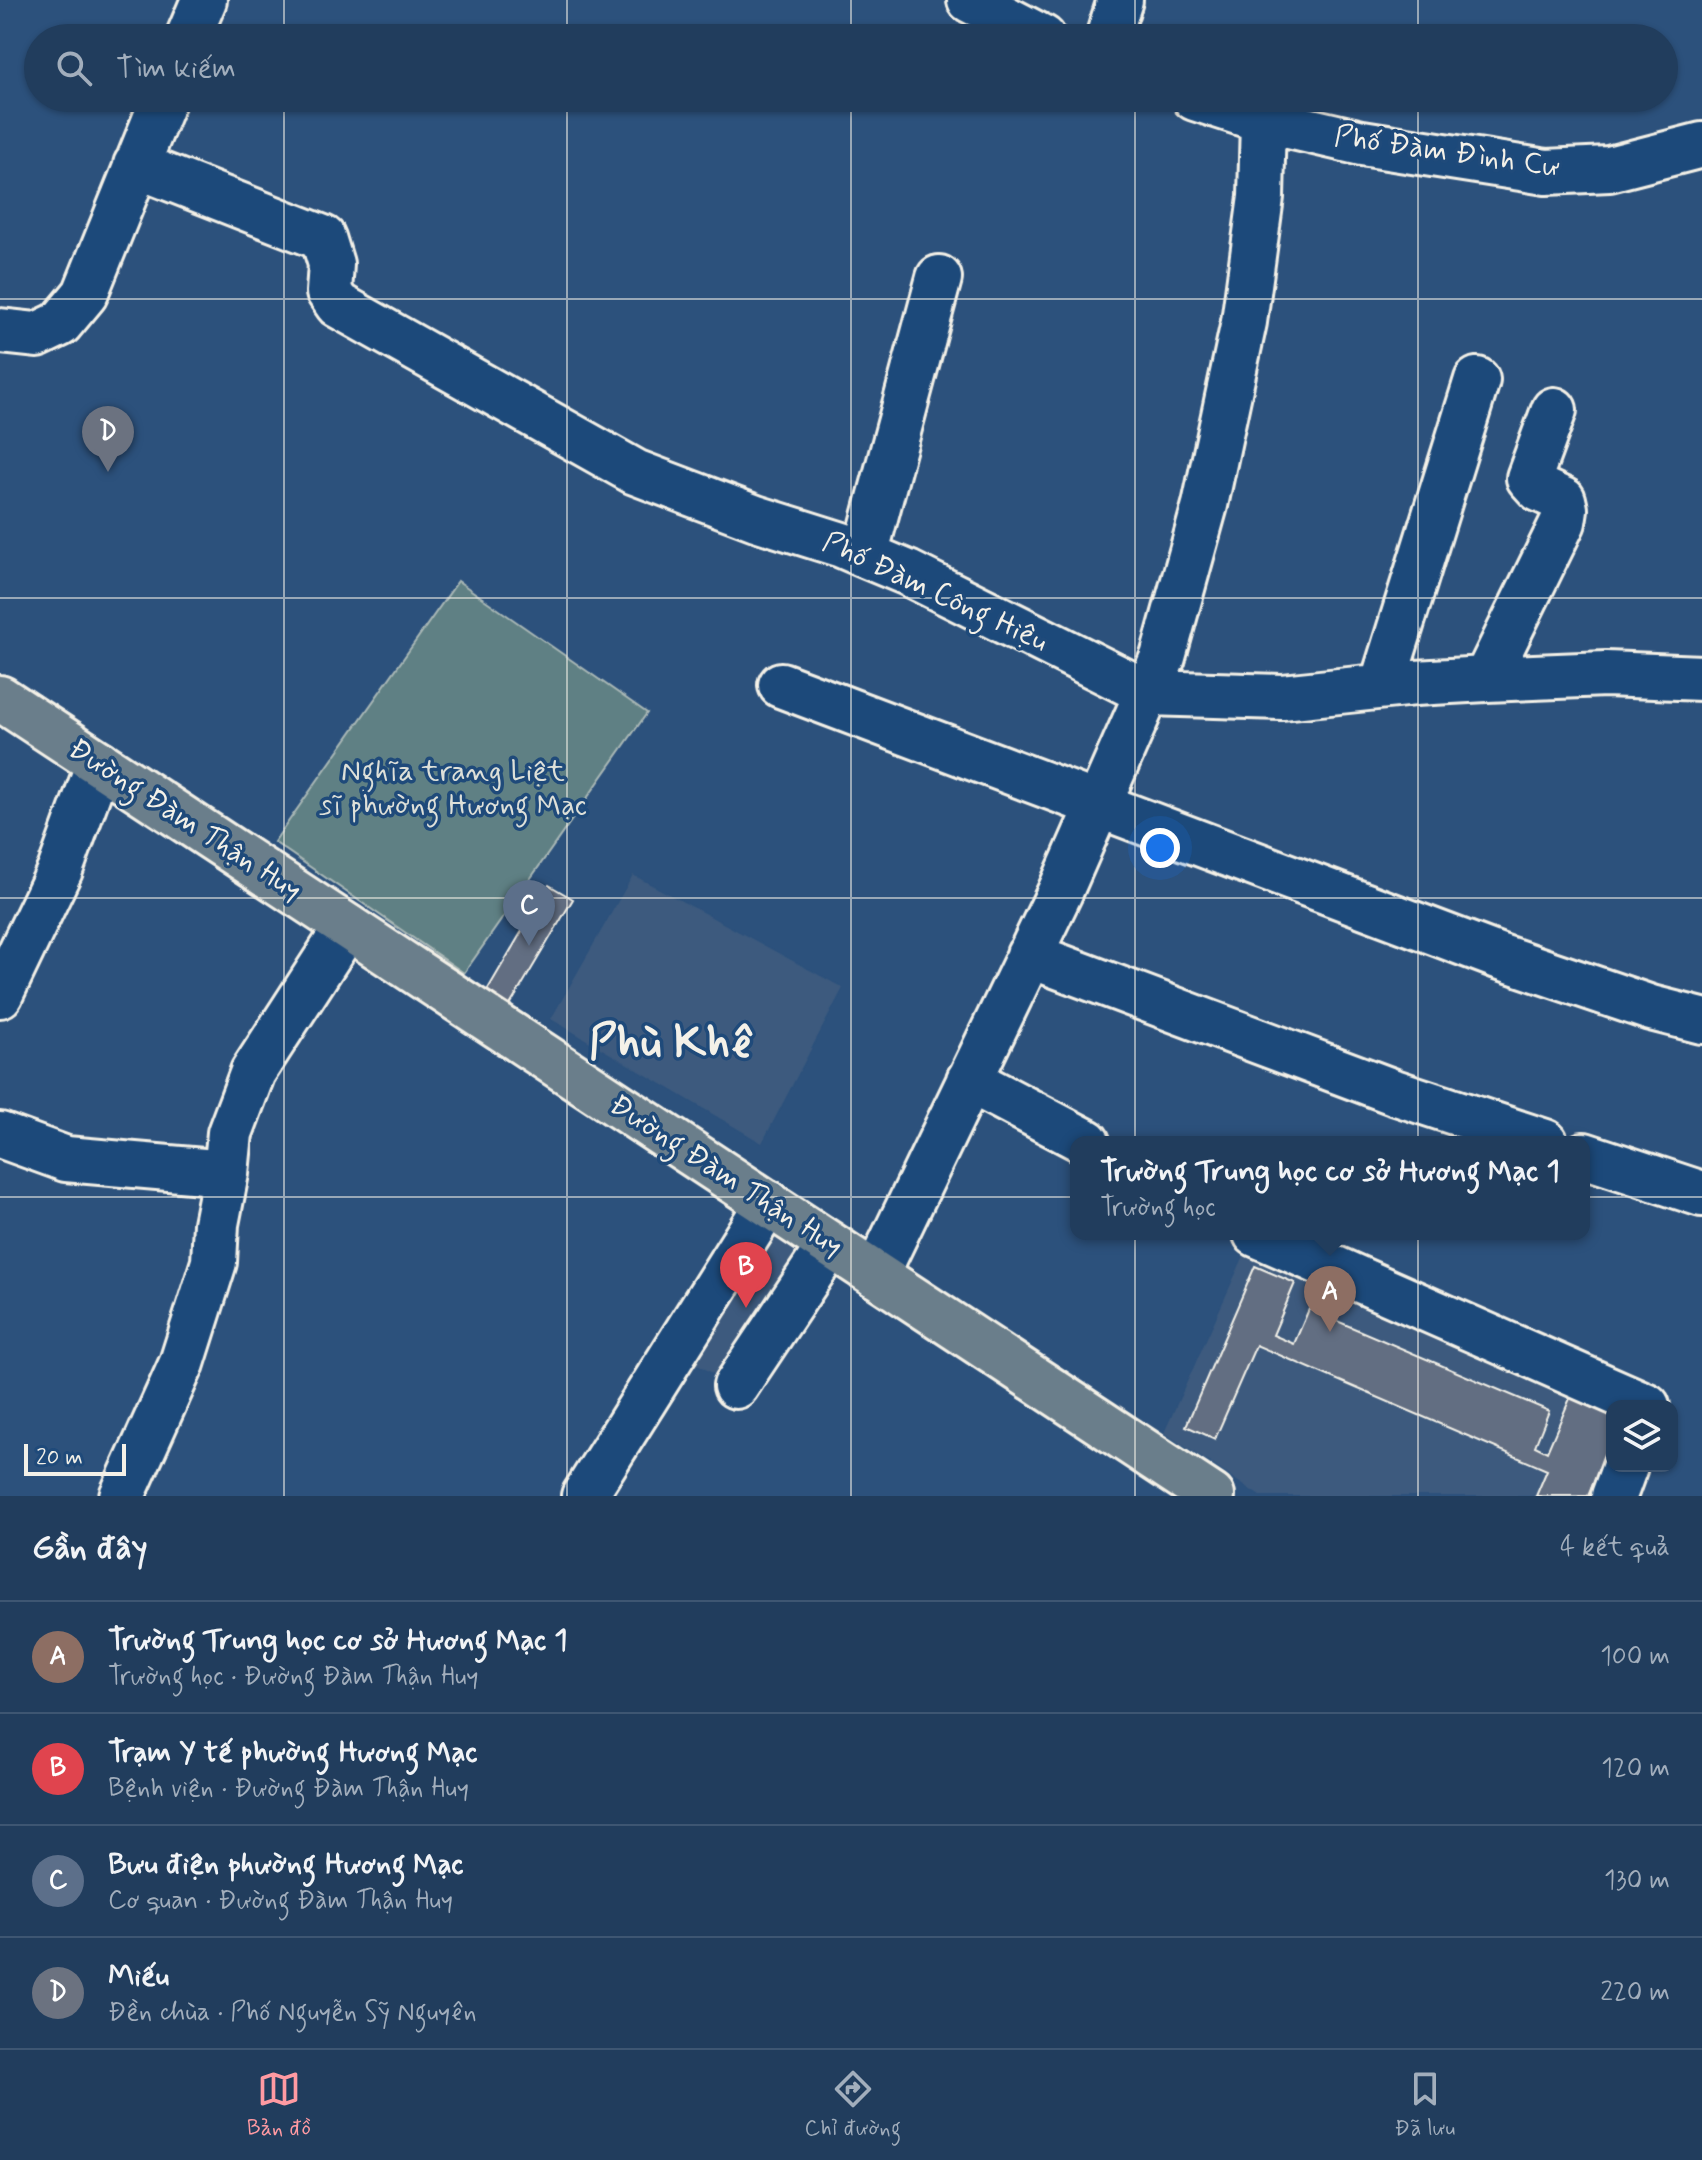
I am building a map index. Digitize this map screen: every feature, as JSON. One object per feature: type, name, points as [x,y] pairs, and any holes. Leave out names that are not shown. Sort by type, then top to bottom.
[{"type":"main road","name":"Đường Đàm Thận Huy","points":[[0,698],[1208,1495]]},
{"type":"street","points":[[194,24],[204,0]]},
{"type":"street","points":[[970,0],[1016,24]]},
{"type":"street","points":[[1112,24],[1120,0]]},
{"type":"street","points":[[0,331],[37,335],[60,324],[85,294],[158,112]]},
{"type":"street","name":"Phố Đàm Đình Cư","points":[[1238,112],[1362,143],[1546,172],[1609,169],[1702,145]]},
{"type":"street","points":[[876,1275],[1029,955],[1163,657],[1205,505],[1244,322],[1261,197],[1263,120]]},
{"type":"street","name":"Phố Đàm Công Hiệu","points":[[136,165],[323,238],[331,264],[329,292],[338,305],[635,472],[756,518],[842,545],[908,573],[1148,693],[1282,697],[1486,679],[1606,674],[1702,678]]},
{"type":"street","points":[[865,555],[939,278]]},
{"type":"street","points":[[1382,686],[1477,380]]},
{"type":"street","points":[[1486,679],[1563,522],[1563,500],[1539,489],[1529,478],[1554,410]]},
{"type":"street","points":[[781,685],[1498,956],[1651,1008],[1702,1021]]},
{"type":"street","points":[[0,995],[60,870],[99,763]]},
{"type":"street","points":[[122,1496],[182,1363],[214,1262],[216,1224],[230,1133],[253,1072],[347,927]]},
{"type":"street","points":[[1029,955],[1394,1092],[1527,1136]]},
{"type":"street","points":[[969,1080],[1076,1136]]},
{"type":"street","points":[[0,1135],[66,1159],[226,1173]]},
{"type":"street","points":[[1590,1157],[1702,1194]]},
{"type":"street","points":[[584,1496],[768,1203]]},
{"type":"street","points":[[1270,1240],[1633,1400]]},
{"type":"street","points":[[736,1386],[830,1245]]},
{"type":"street","points":[[1614,1496],[1623,1472]]},
{"type":"shaded area","points":[[633,875],[843,988],[762,1143],[551,1019]]},
{"type":"shaded area","points":[[759,1226],[815,1261],[734,1385],[678,1354]]},
{"type":"shaded area","points":[[1251,1240],[1606,1403],[1606,1472],[1610,1472],[1604,1496],[1260,1496],[1164,1433]]},
{"type":"green space","name":"Nghĩa trang Liệt sĩ phường Hương Mạc","points":[[458,581],[647,713],[464,973],[274,842]]},
{"type":"building","points":[[549,885],[573,899],[509,1007],[485,994]]},
{"type":"building","points":[[1255,1266],[1295,1283],[1273,1335],[1294,1344],[1309,1309],[1549,1411],[1535,1446],[1547,1452],[1571,1396],[1606,1411],[1606,1454],[1588,1496],[1536,1496],[1547,1470],[1256,1345],[1215,1439],[1186,1426]]},
{"type":"place","name":"Miếu","points":[[108,472]]},
{"type":"place","name":"Bưu điện phường Hương Mạc","points":[[529,946]]},
{"type":"place","name":"Trạm Y tế phường Hương Mạc","points":[[746,1308]]},
{"type":"place","name":"Trường Trung học cơ sở Hương Mạc 1","points":[[1330,1332]]},
{"type":"district","name":"Phù Khê","points":[[671,1044]]}]
